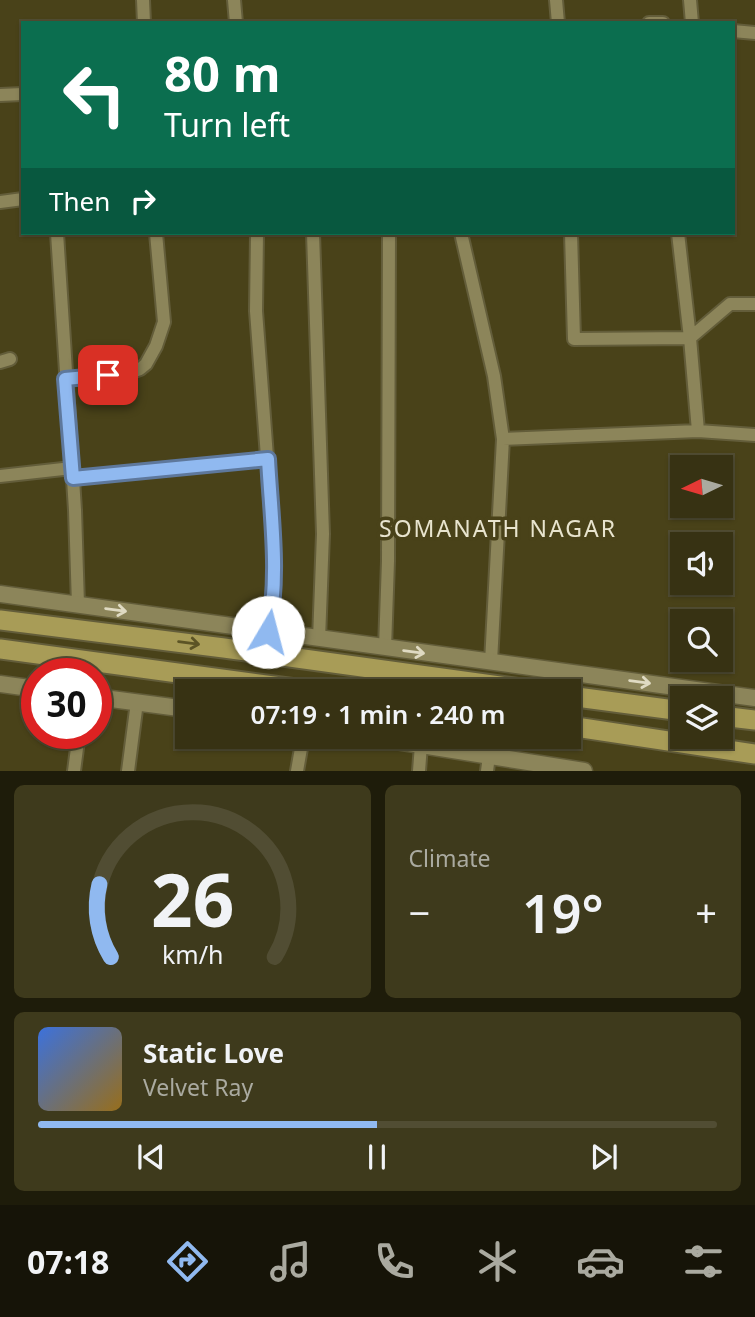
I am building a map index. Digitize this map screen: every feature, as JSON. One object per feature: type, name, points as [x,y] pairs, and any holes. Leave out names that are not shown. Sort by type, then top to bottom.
[{"type":"highway","points":[[0,620],[449,679]]},
{"type":"highway","points":[[0,649],[222,679]]},
{"type":"highway","points":[[581,698],[670,709]]},
{"type":"highway","points":[[733,717],[755,720]]},
{"type":"highway","points":[[581,728],[755,754]]},
{"type":"street","points":[[143,0],[144,21]]},
{"type":"street","points":[[234,0],[236,21]]},
{"type":"street","points":[[556,0],[558,21]]},
{"type":"street","points":[[690,0],[692,21]]},
{"type":"street","points":[[735,31],[755,33]]},
{"type":"street","points":[[0,95],[21,94]]},
{"type":"street","points":[[0,202],[21,199]]},
{"type":"street","points":[[57,235],[73,473],[78,605]]},
{"type":"street","points":[[65,379],[129,373],[146,364],[156,346],[164,322],[156,235]]},
{"type":"street","points":[[257,235],[256,311],[274,550],[273,609],[268,632]]},
{"type":"street","points":[[313,235],[323,534],[319,639]]},
{"type":"street","points":[[385,648],[388,561],[389,235]]},
{"type":"street","points":[[461,235],[494,376],[503,439],[491,662]]},
{"type":"street","points":[[572,235],[574,339],[690,338],[730,304],[755,304]]},
{"type":"street","points":[[678,235],[698,431]]},
{"type":"street","points":[[503,439],[698,431],[755,435]]},
{"type":"street","points":[[0,476],[268,459]]},
{"type":"street","points":[[0,594],[755,698]]},
{"type":"street","points":[[0,684],[21,687]]},
{"type":"street","points":[[112,699],[175,707]]},
{"type":"street","points":[[128,771],[137,702]]},
{"type":"street","points":[[74,771],[77,749]]},
{"type":"street","points":[[297,771],[301,749]]},
{"type":"street","points":[[419,771],[421,749]]},
{"type":"street","points":[[436,749],[488,763],[584,771]]},
{"type":"district","name":"SOMANATH NAGAR","points":[[498,529]]},
{"type":"route","points":[[108,375],[65,379],[73,478],[268,459],[274,550],[273,609],[268,632]]}]
